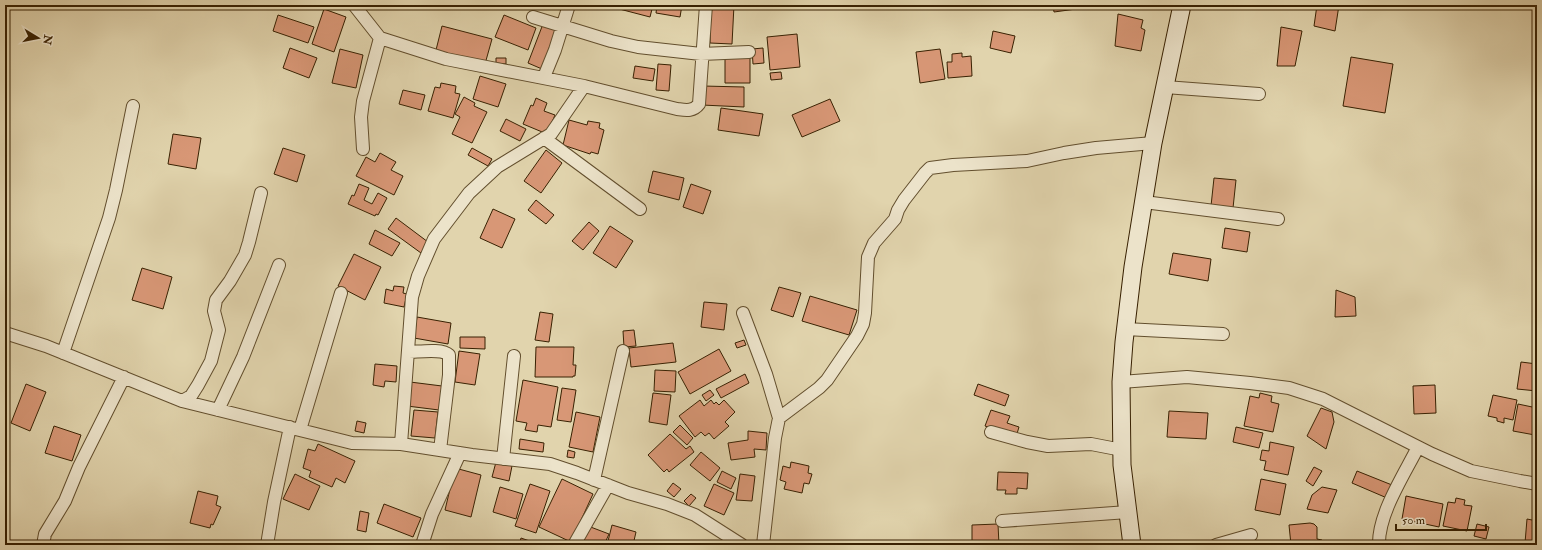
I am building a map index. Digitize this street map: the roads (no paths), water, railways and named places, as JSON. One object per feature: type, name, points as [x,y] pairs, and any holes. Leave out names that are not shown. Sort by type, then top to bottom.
[{"type":"street","points":[[354,5],[380,38],[446,59],[544,77],[677,109],[692,110],[696,109],[699,104],[701,54],[706,5]]},
{"type":"street","points":[[544,77],[556,50],[569,5]]},
{"type":"street","points":[[1132,545],[1122,465],[1121,382],[1125,329],[1133,267],[1153,143],[1182,5]]},
{"type":"street","points":[[533,17],[611,41],[638,47],[701,54],[749,52]]},
{"type":"street","points":[[363,149],[361,117],[363,101],[380,38]]},
{"type":"street","points":[[401,444],[412,297],[418,276],[434,239],[468,193],[497,167],[551,134],[584,86]]},
{"type":"street","points":[[1165,87],[1259,94]]},
{"type":"street","points":[[63,353],[109,218],[133,106]]},
{"type":"street","points":[[544,138],[640,209]]},
{"type":"street","points":[[779,418],[819,388],[857,336],[863,324],[865,313],[868,258],[871,250],[874,244],[895,219],[904,200],[930,168],[953,165],[1027,161],[1096,148],[1153,143]]},
{"type":"street","points":[[182,401],[190,396],[198,385],[211,361],[219,330],[214,311],[216,300],[230,281],[244,255],[249,242],[261,192]]},
{"type":"street","points":[[1144,202],[1278,219]]},
{"type":"street","points":[[218,410],[243,357],[279,265]]},
{"type":"street","points":[[267,545],[274,502],[295,429],[341,293]]},
{"type":"street","points":[[743,313],[768,381],[779,418],[773,454],[763,545]]},
{"type":"street","points":[[1125,329],[1223,334]]},
{"type":"street","points":[[5,333],[46,346],[99,369],[124,377],[182,401],[352,443],[401,444],[550,464],[628,493],[667,504],[695,515],[742,545]]},
{"type":"street","points":[[408,352],[440,351],[446,352],[449,355],[449,375],[440,450]]},
{"type":"street","points":[[594,480],[623,351]]},
{"type":"street","points":[[504,459],[514,356]]},
{"type":"street","points":[[43,545],[45,534],[65,501],[79,467],[124,377]]},
{"type":"street","points":[[1121,382],[1187,377],[1289,388],[1322,399],[1418,447],[1471,470],[1520,482],[1537,484]]},
{"type":"street","points":[[991,432],[1048,446],[1091,444],[1122,450]]},
{"type":"street","points":[[1379,545],[1379,536],[1383,518],[1418,447]]},
{"type":"street","points":[[422,545],[432,514],[460,453]]},
{"type":"street","points":[[574,545],[608,485]]},
{"type":"street","points":[[1002,520],[1128,512]]},
{"type":"street","points":[[1216,545],[1251,535]]}]
